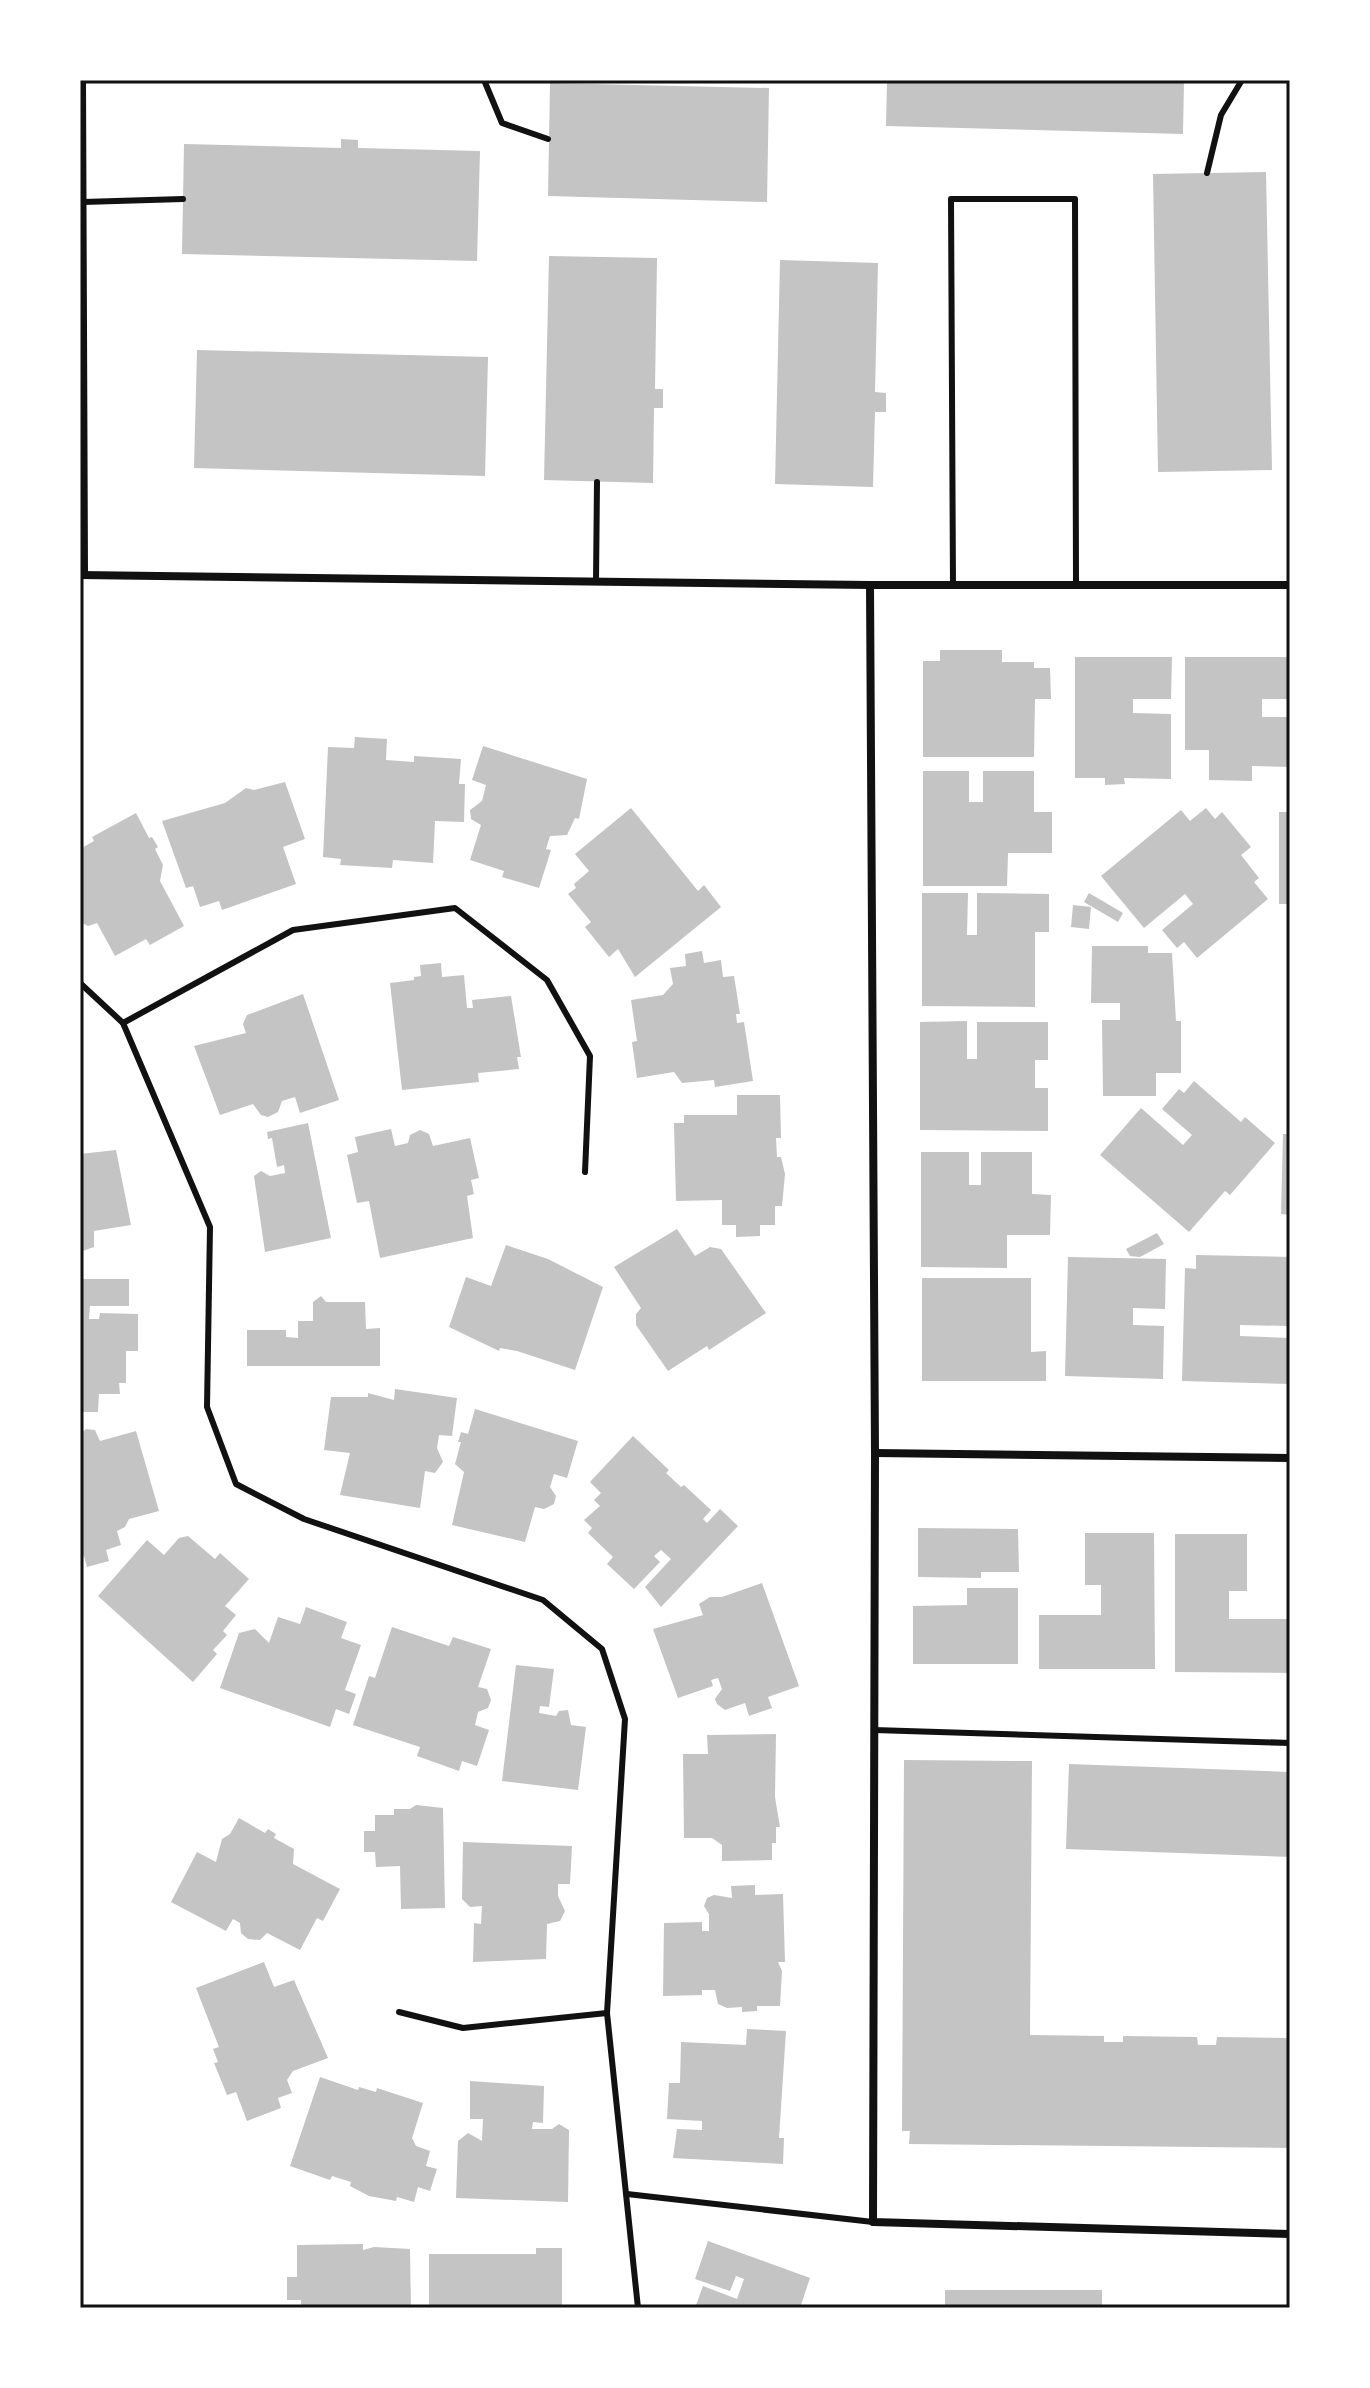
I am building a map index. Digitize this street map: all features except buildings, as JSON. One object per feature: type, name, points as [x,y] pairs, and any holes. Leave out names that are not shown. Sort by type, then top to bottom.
[{"type":"street","points":[[82,80],[82,574],[953,586],[1290,585]]},
{"type":"street","points":[[870,585],[875,1453],[873,2222],[1290,2234]]},
{"type":"street","points":[[875,1453],[1290,1458]]},
{"type":"lane","points":[[484,80],[502,123],[548,139]]},
{"type":"lane","points":[[1207,173],[1221,115],[1242,80]]},
{"type":"lane","points":[[83,202],[183,199]]},
{"type":"lane","points":[[953,586],[951,199],[1075,199],[1076,585]]},
{"type":"lane","points":[[596,581],[597,482]]},
{"type":"lane","points":[[123,1023],[293,930],[455,908],[547,980],[590,1056],[585,1172]]},
{"type":"lane","points":[[80,983],[123,1023],[210,1227],[207,1407],[236,1484],[304,1519],[543,1600],[602,1649],[625,1719],[607,2013],[638,2308]]},
{"type":"lane","points":[[874,1730],[1290,1743]]},
{"type":"lane","points":[[399,2012],[463,2028],[607,2013]]},
{"type":"lane","points":[[627,2194],[873,2222]]}]
